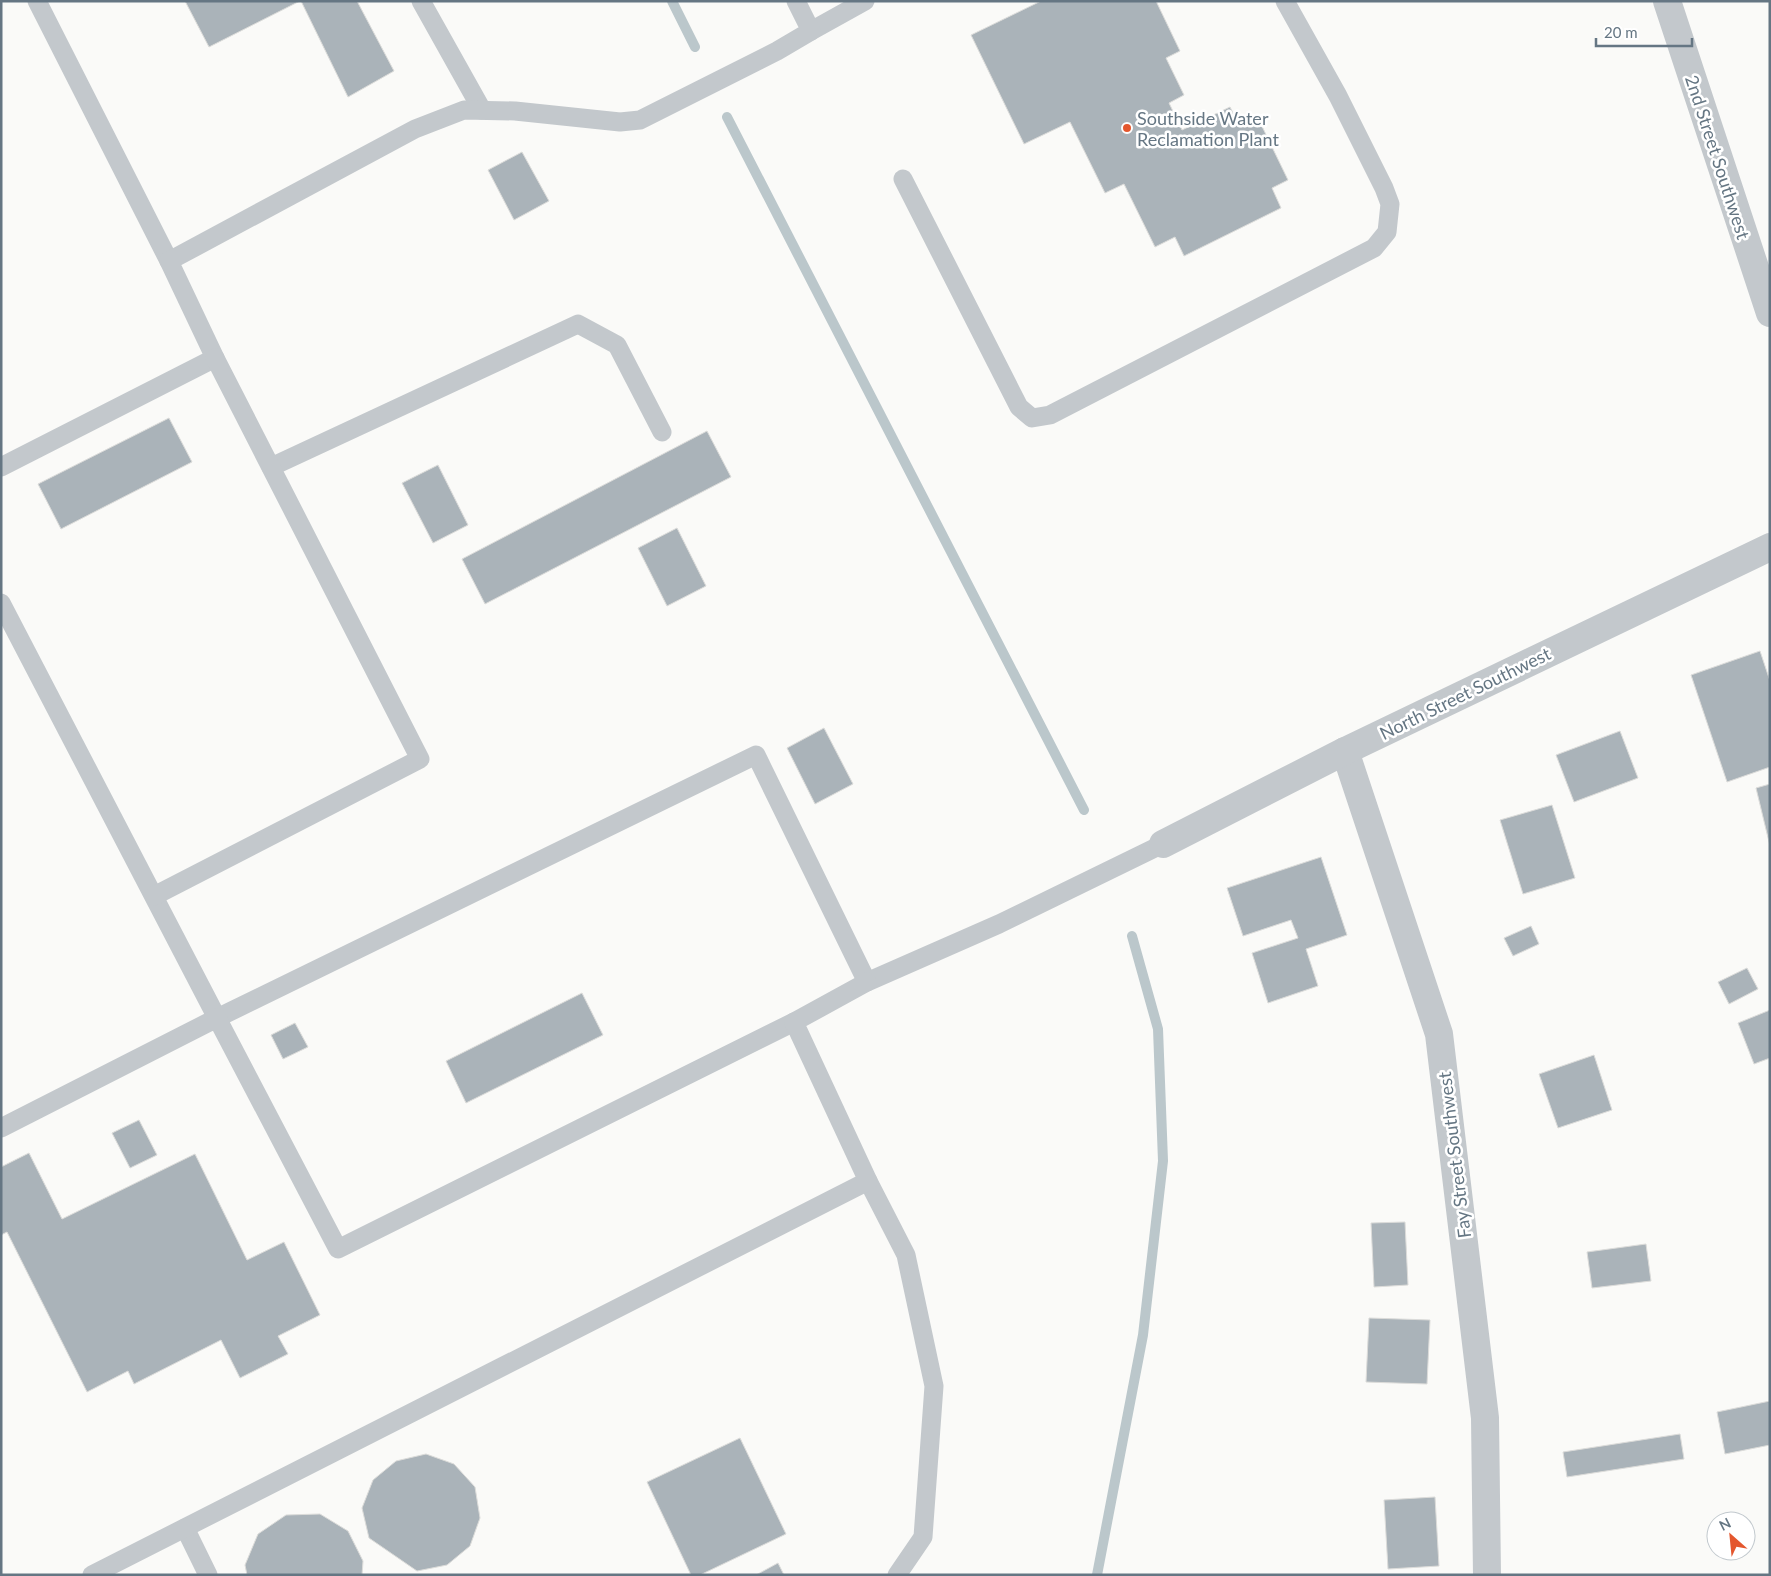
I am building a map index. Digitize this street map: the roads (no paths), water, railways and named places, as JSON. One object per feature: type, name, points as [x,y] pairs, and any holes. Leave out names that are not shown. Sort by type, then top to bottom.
[{"type":"street","name":"2nd Street Southwest","points":[[1667,1],[1770,313]]},
{"type":"street","name":"North Street Southwest","points":[[1163,844],[1345,751],[1770,547]]},
{"type":"street","name":"Fay Street Southwest","points":[[1345,751],[1439,1034],[1485,1418],[1486,1575]]},
{"type":"lane","points":[[36,1],[169,261],[270,467],[420,759],[154,896]]},
{"type":"lane","points":[[421,1],[482,110]]},
{"type":"lane","points":[[796,1],[811,31]]},
{"type":"lane","points":[[169,261],[415,129],[464,110],[516,110],[620,122],[640,120],[777,52],[865,1]]},
{"type":"lane","points":[[903,179],[1019,408],[1032,418],[1050,415],[1374,248],[1387,232],[1390,204],[1384,188],[1338,96],[1285,1]]},
{"type":"lane","points":[[270,467],[578,324],[617,345],[662,432]]},
{"type":"lane","points":[[1,467],[215,358]]},
{"type":"lane","points":[[1,604],[338,1249],[794,1022],[867,982],[999,924],[1163,844]]},
{"type":"lane","points":[[1,1128],[218,1018],[756,755],[867,982]]},
{"type":"lane","points":[[794,1022],[868,1181],[906,1256],[934,1386],[923,1537],[896,1575]]},
{"type":"lane","points":[[92,1575],[868,1181]]},
{"type":"lane","points":[[185,1528],[208,1575]]},
{"type":"waterway","points":[[672,1],[695,47]]},
{"type":"waterway","points":[[727,117],[1084,810]]},
{"type":"waterway","points":[[1097,1575],[1143,1335],[1163,1161],[1158,1029],[1132,936]]},
{"type":"place","name":"Southside Water Reclamation Plant","points":[[1127,128]]}]
